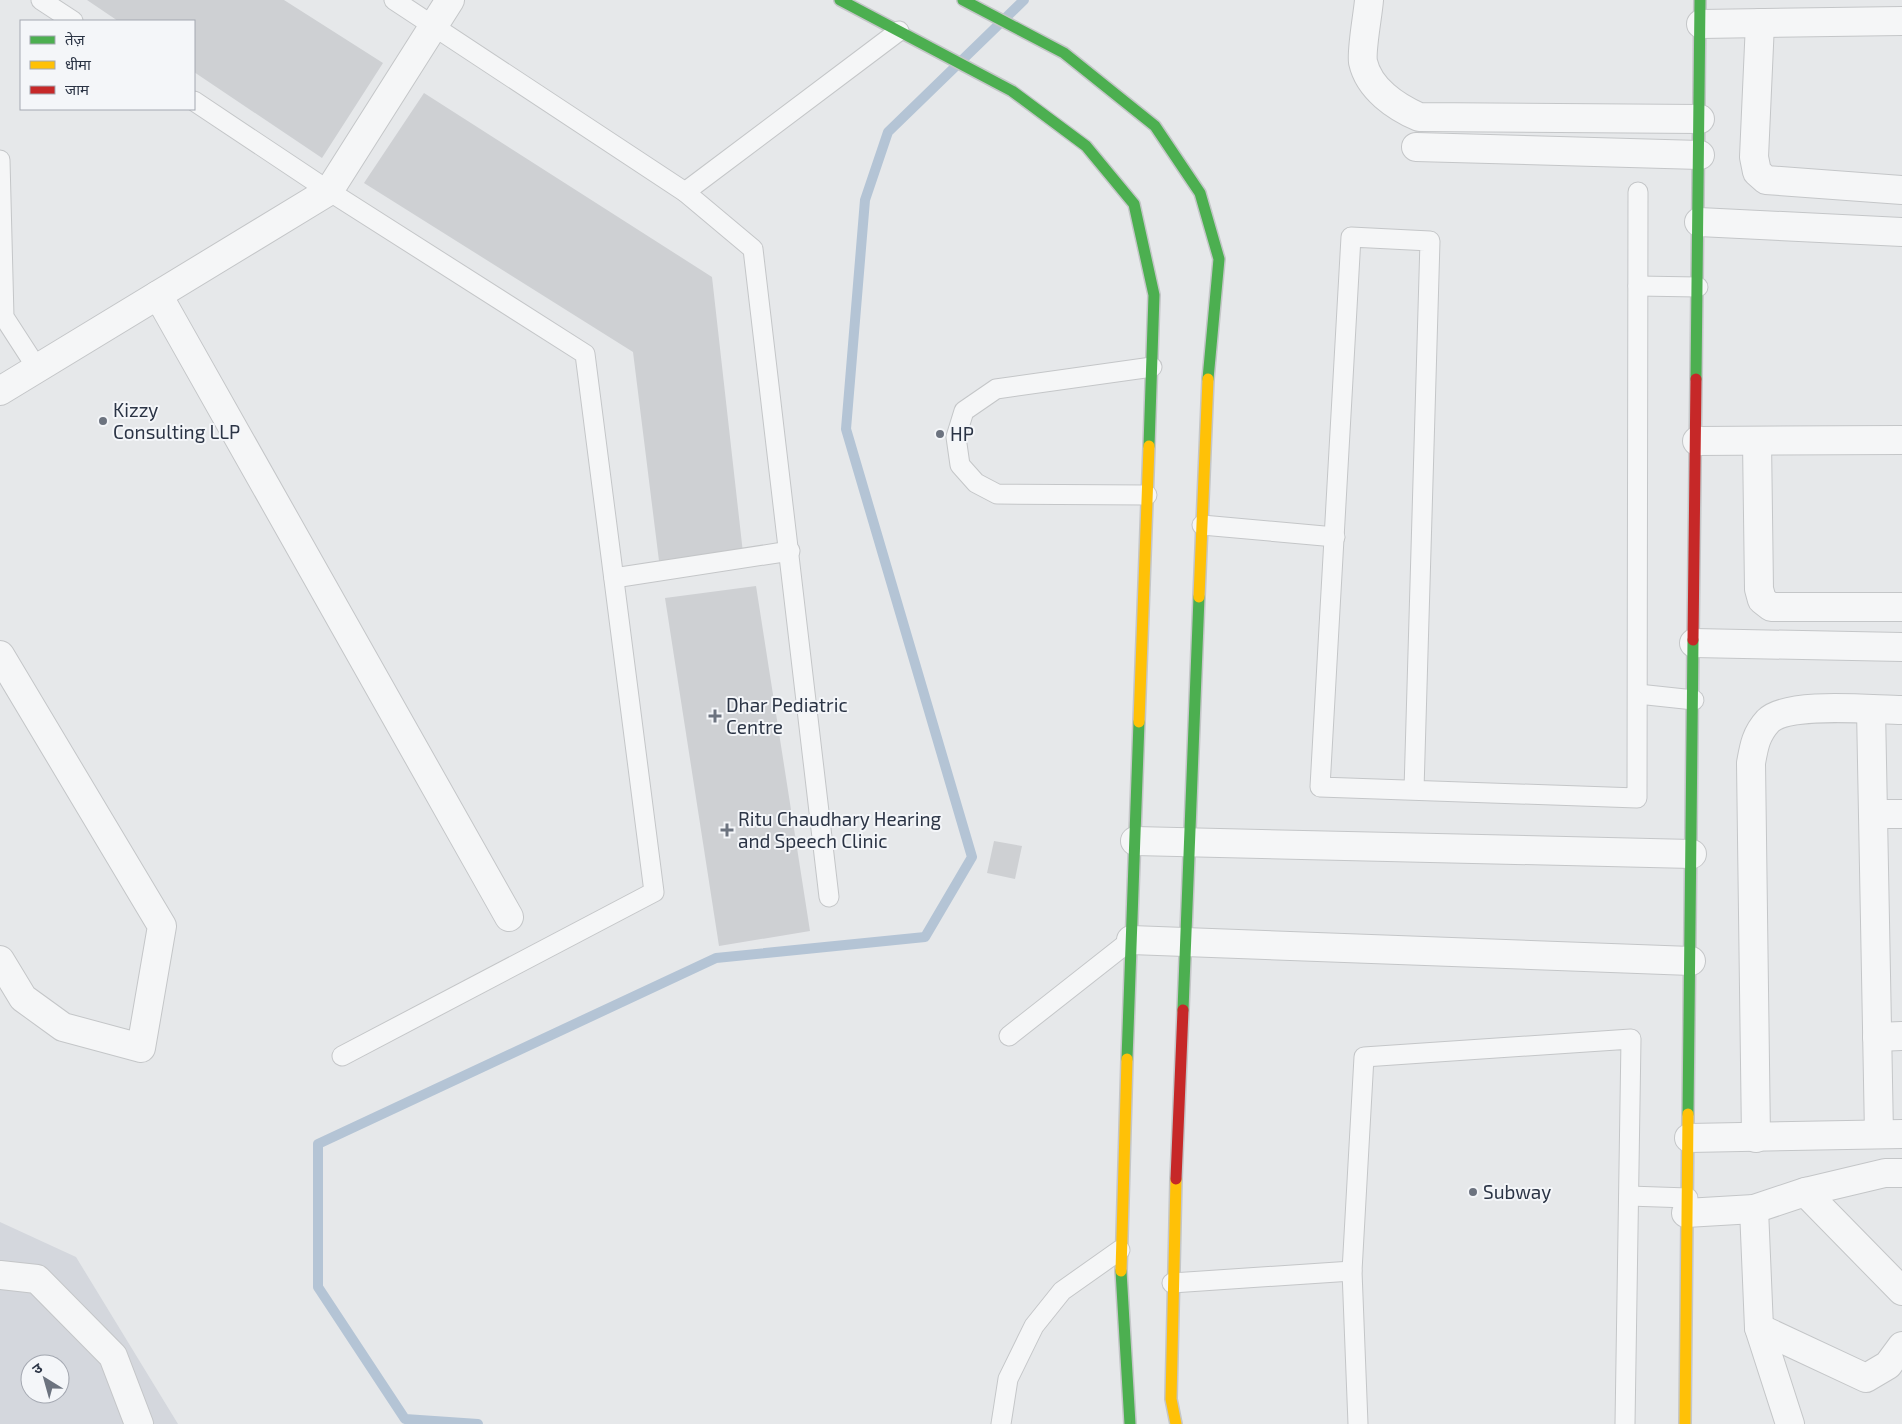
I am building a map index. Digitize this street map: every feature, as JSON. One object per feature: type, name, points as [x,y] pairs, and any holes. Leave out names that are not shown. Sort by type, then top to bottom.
[{"type":"street","points":[[0,391],[329,191],[450,0]]},
{"type":"street","points":[[840,0],[1012,91],[1086,146],[1134,204],[1154,295],[1120,1250],[1130,1424]]},
{"type":"street","points":[[963,0],[1064,54],[1155,126],[1200,193],[1219,258],[1208,367],[1172,1282],[1171,1399],[1176,1424]]},
{"type":"street","points":[[1369,0],[1363,61],[1372,81],[1387,98],[1403,110],[1419,117],[1700,119]]},
{"type":"street","points":[[1686,1424],[1701,12],[1760,23],[1902,21]]},
{"type":"street","points":[[1760,23],[1754,157],[1757,172],[1766,180],[1902,190]]},
{"type":"street","points":[[1416,147],[1700,155]]},
{"type":"street","points":[[1699,222],[1902,232]]},
{"type":"street","points":[[158,295],[509,918]]},
{"type":"street","points":[[1697,441],[1902,440]]},
{"type":"street","points":[[1757,441],[1759,589],[1762,600],[1771,607],[1902,607]]},
{"type":"street","points":[[1694,643],[1902,648]]},
{"type":"street","points":[[0,655],[162,926],[141,1048],[63,1027],[23,998],[0,960]]},
{"type":"street","points":[[1756,1138],[1751,763],[1755,739],[1769,720],[1789,711],[1809,708],[1902,710]]},
{"type":"street","points":[[1689,1138],[1891,1134],[1890,1036],[1873,814],[1871,710]]},
{"type":"street","points":[[1873,814],[1902,814]]},
{"type":"street","points":[[1135,841],[1692,854]]},
{"type":"street","points":[[1131,940],[1690,961]]},
{"type":"street","points":[[1687,1206],[1754,1209],[1805,1192],[1885,1173],[1902,1173]]},
{"type":"street","points":[[1805,1192],[1902,1291]]},
{"type":"street","points":[[1754,1209],[1759,1328],[1790,1424]]},
{"type":"street","points":[[0,1275],[37,1279],[113,1356],[139,1424]]},
{"type":"street","points":[[1759,1328],[1866,1378],[1897,1363]]},
{"type":"lane","points":[[42,0],[72,20]]},
{"type":"lane","points":[[394,0],[685,192],[753,249],[830,897]]},
{"type":"lane","points":[[685,192],[899,31]]},
{"type":"lane","points":[[195,102],[329,191],[585,354],[654,892],[342,1056]]},
{"type":"lane","points":[[0,160],[2,319],[37,368]]},
{"type":"lane","points":[[1414,790],[1430,241],[1351,237],[1320,786],[1414,790],[1637,798],[1638,192]]},
{"type":"lane","points":[[1638,286],[1698,287]]},
{"type":"lane","points":[[1147,495],[997,494],[976,483],[960,465],[956,437],[964,411],[996,389],[1152,367]]},
{"type":"lane","points":[[1202,525],[1335,537]]},
{"type":"lane","points":[[614,578],[790,551]]},
{"type":"lane","points":[[1638,694],[1694,700]]},
{"type":"lane","points":[[1009,1036],[1131,940]]},
{"type":"lane","points":[[1358,1424],[1352,1271],[1364,1057],[1631,1039],[1625,1424]]},
{"type":"lane","points":[[1629,1196],[1687,1206]]},
{"type":"lane","points":[[1001,1424],[1008,1379],[1034,1326],[1062,1291],[1120,1250]]},
{"type":"lane","points":[[1172,1282],[1352,1271]]},
{"type":"shaded area","points":[[0,1222],[76,1257],[178,1424],[0,1424]]},
{"type":"building","points":[[87,0],[284,0],[383,63],[322,158],[195,73],[195,20],[117,20]]},
{"type":"building","points":[[424,93],[712,277],[743,553],[659,561],[633,352],[364,183]]},
{"type":"building","points":[[756,586],[810,931],[719,946],[665,598]]},
{"type":"building","points":[[994,841],[1022,846],[1015,879],[987,873]]},
{"type":"waterway","points":[[478,1424],[405,1419],[318,1287],[318,1144],[716,958],[925,937],[972,857],[846,429],[865,200],[888,132],[1024,0]]},
{"type":"traffic: fast","points":[[840,0],[1012,91],[1086,146],[1134,204],[1154,295],[1149,446]]},
{"type":"traffic: fast","points":[[963,0],[1064,53],[1155,126],[1200,193],[1219,259],[1208,379]]},
{"type":"traffic: fast","points":[[1696,379],[1700,0]]},
{"type":"traffic: fast","points":[[1183,1010],[1199,597]]},
{"type":"traffic: fast","points":[[1688,1114],[1693,640]]},
{"type":"traffic: fast","points":[[1127,1059],[1139,722]]},
{"type":"traffic: fast","points":[[1121,1271],[1130,1424]]},
{"type":"traffic: slow","points":[[1199,597],[1208,379]]},
{"type":"traffic: slow","points":[[1139,722],[1149,446]]},
{"type":"traffic: slow","points":[[1121,1271],[1127,1059]]},
{"type":"traffic: slow","points":[[1685,1424],[1688,1114]]},
{"type":"traffic: slow","points":[[1176,1179],[1171,1399],[1176,1424]]},
{"type":"traffic: jam","points":[[1693,640],[1696,379]]},
{"type":"traffic: jam","points":[[1176,1179],[1183,1010]]},
{"type":"place","name":"Kizzy Consulting LLP","points":[[103,421]]},
{"type":"place","name":"HP","points":[[940,434]]},
{"type":"place","name":"Dhar Pediatric Centre","points":[[715,716]]},
{"type":"place","name":"Ritu Chaudhary Hearing and Speech Clinic","points":[[727,830]]},
{"type":"place","name":"Subway","points":[[1473,1192]]}]
